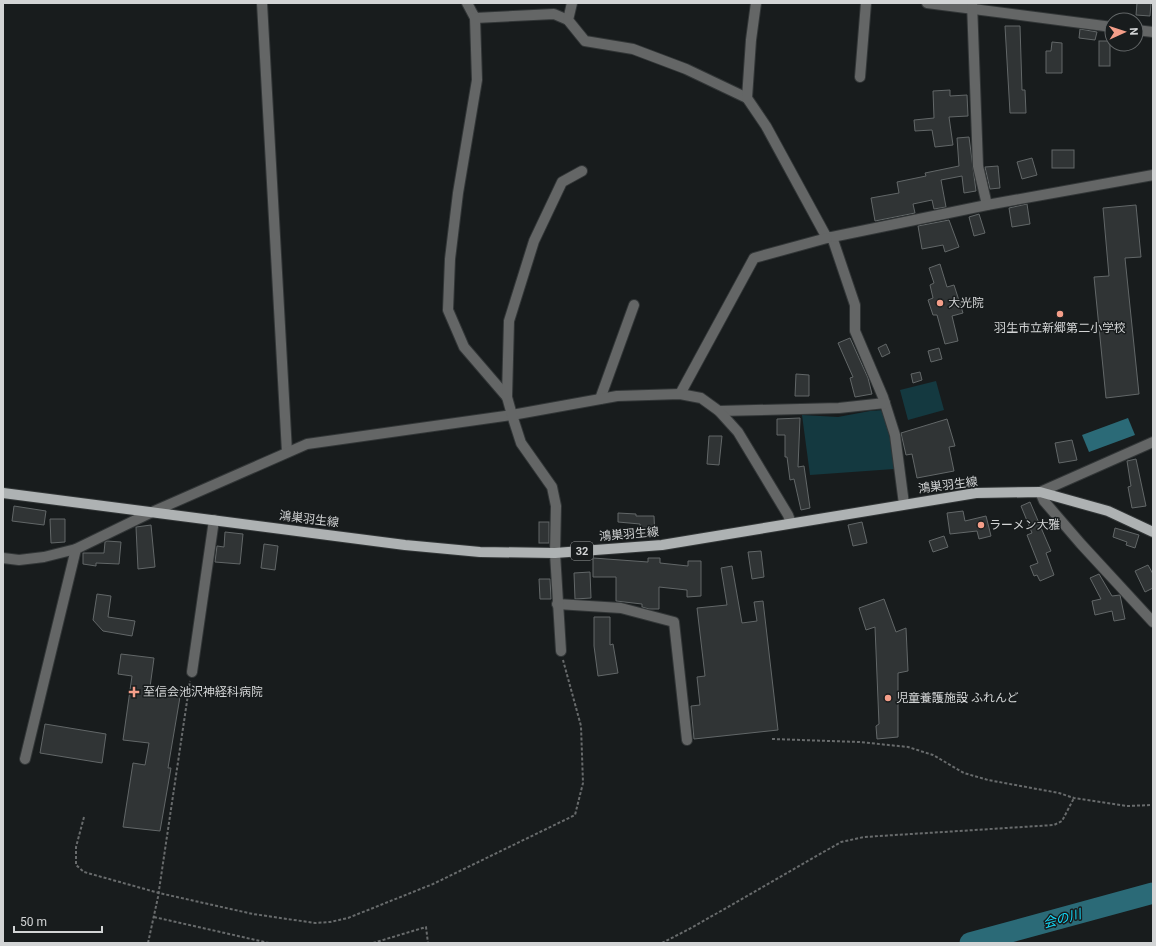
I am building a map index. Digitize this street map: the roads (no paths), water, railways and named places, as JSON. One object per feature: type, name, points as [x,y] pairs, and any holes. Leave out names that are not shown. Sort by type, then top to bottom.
[{"type":"main road","name":"鴻巣羽生線","points":[[3,493],[405,545],[480,552],[555,553],[662,545],[976,493],[1040,492],[1108,511],[1153,532]]},
{"type":"street","points":[[262,3],[287,452]]},
{"type":"street","points":[[467,3],[475,18],[477,80],[458,193],[450,260],[448,310],[464,347],[507,397]]},
{"type":"street","points":[[568,20],[572,3]]},
{"type":"street","points":[[747,98],[751,40],[756,3]]},
{"type":"street","points":[[860,78],[866,3]]},
{"type":"street","points":[[927,3],[972,7],[1104,26]]},
{"type":"street","points":[[972,7],[978,166],[987,205]]},
{"type":"street","points":[[475,18],[554,14],[568,20],[585,41],[633,49],[686,69],[747,98],[766,126],[830,238],[855,305],[855,331],[885,402],[894,435],[904,504]]},
{"type":"street","points":[[561,651],[555,553],[556,506],[552,487],[521,444],[507,397],[509,321],[534,241],[562,182],[582,171]]},
{"type":"street","points":[[680,394],[754,258],[830,238],[987,205],[1153,175]]},
{"type":"street","points":[[600,399],[634,305]]},
{"type":"street","points":[[3,558],[19,560],[44,557],[76,549],[152,512],[307,444],[512,415],[617,396],[680,394],[701,398],[719,411],[738,432],[788,515],[791,523]]},
{"type":"street","points":[[719,411],[839,408],[885,402]]},
{"type":"street","points":[[1153,442],[1040,492],[1044,501],[1081,544],[1153,622]]},
{"type":"street","points":[[192,672],[214,520]]},
{"type":"street","points":[[25,759],[76,549]]},
{"type":"street","points":[[557,604],[621,608],[674,622],[687,740]]},
{"type":"waterway","name":"会の川","points":[[970,943],[1153,893]]},
{"type":"place","name":"大光院","points":[[940,303]]},
{"type":"place","name":"羽生市立新郷第二小学校","points":[[1060,314]]},
{"type":"place","name":"ラーメン大雅","points":[[981,525]]},
{"type":"place","name":"至信会池沢神経科病院","points":[[134,692]]},
{"type":"place","name":"児童養護施設 ふれんど","points":[[888,698]]}]
